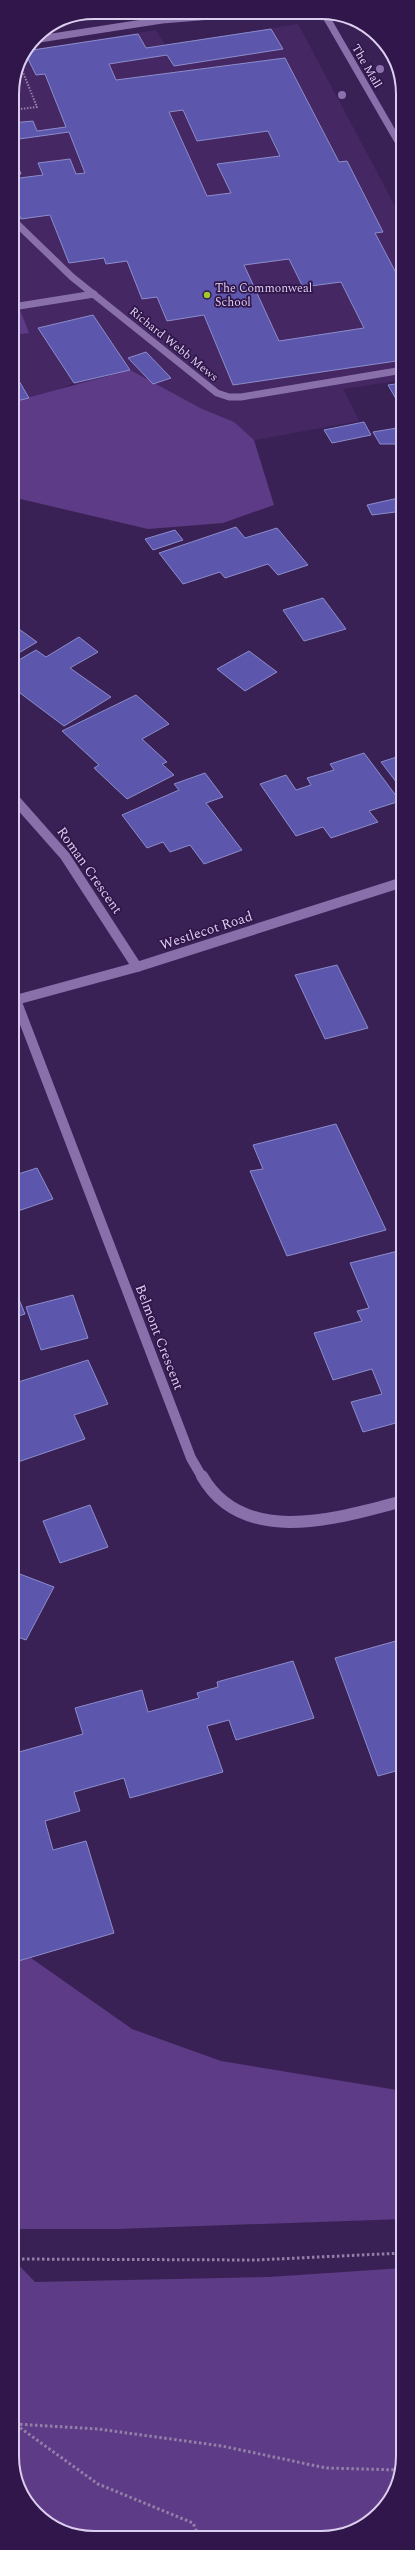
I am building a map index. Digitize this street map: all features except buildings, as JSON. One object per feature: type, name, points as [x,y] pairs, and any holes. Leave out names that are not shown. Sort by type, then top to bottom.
[{"type":"street","points":[[48,35],[174,19]]},
{"type":"street","name":"The Mall","points":[[328,20],[396,138]]},
{"type":"street","name":"Richard Webb Mews","points":[[19,226],[72,277],[217,393],[229,397],[396,371]]},
{"type":"street","points":[[19,306],[94,294]]},
{"type":"street","name":"Roman Crescent","points":[[19,803],[54,840],[89,888],[137,967]]},
{"type":"street","name":"Westlecot Road","points":[[19,1000],[137,967],[396,884]]},
{"type":"street","name":"Belmont Crescent","points":[[19,1014],[191,1458],[215,1496],[250,1518],[298,1524],[357,1513],[396,1503]]},
{"type":"path","points":[[19,109],[37,107],[23,71]]},
{"type":"path","points":[[19,2259],[145,2260],[341,2257],[396,2253]]},
{"type":"path","points":[[19,2423],[98,2429],[215,2445],[326,2468],[395,2470]]},
{"type":"path","points":[[19,2427],[98,2484],[193,2523],[197,2531]]},
{"type":"shaded area","name":"The Commonweal School","points":[[298,24],[396,208],[396,381],[343,389],[359,421],[211,448],[74,383],[52,392],[19,400],[19,94],[20,80],[23,70],[29,57],[35,49],[156,30],[165,45]]},
{"type":"shaded area","points":[[19,307],[29,333],[19,334]]},
{"type":"shaded area","points":[[130,370],[202,409],[234,422],[254,440],[274,505],[223,523],[148,529],[19,499],[19,400]]},
{"type":"shaded area","points":[[31,1958],[132,2029],[221,2061],[396,2090],[396,2219],[116,2229],[19,2229],[19,1961]]},
{"type":"shaded area","points":[[19,2265],[35,2282],[269,2277],[396,2268],[396,2461],[392,2480],[380,2502],[367,2515],[358,2521],[340,2528],[326,2531],[94,2531],[80,2530],[57,2521],[48,2515],[38,2505],[27,2489],[19,2461]]},
{"type":"place","name":"The Commonweal School","points":[[207,295]]}]
